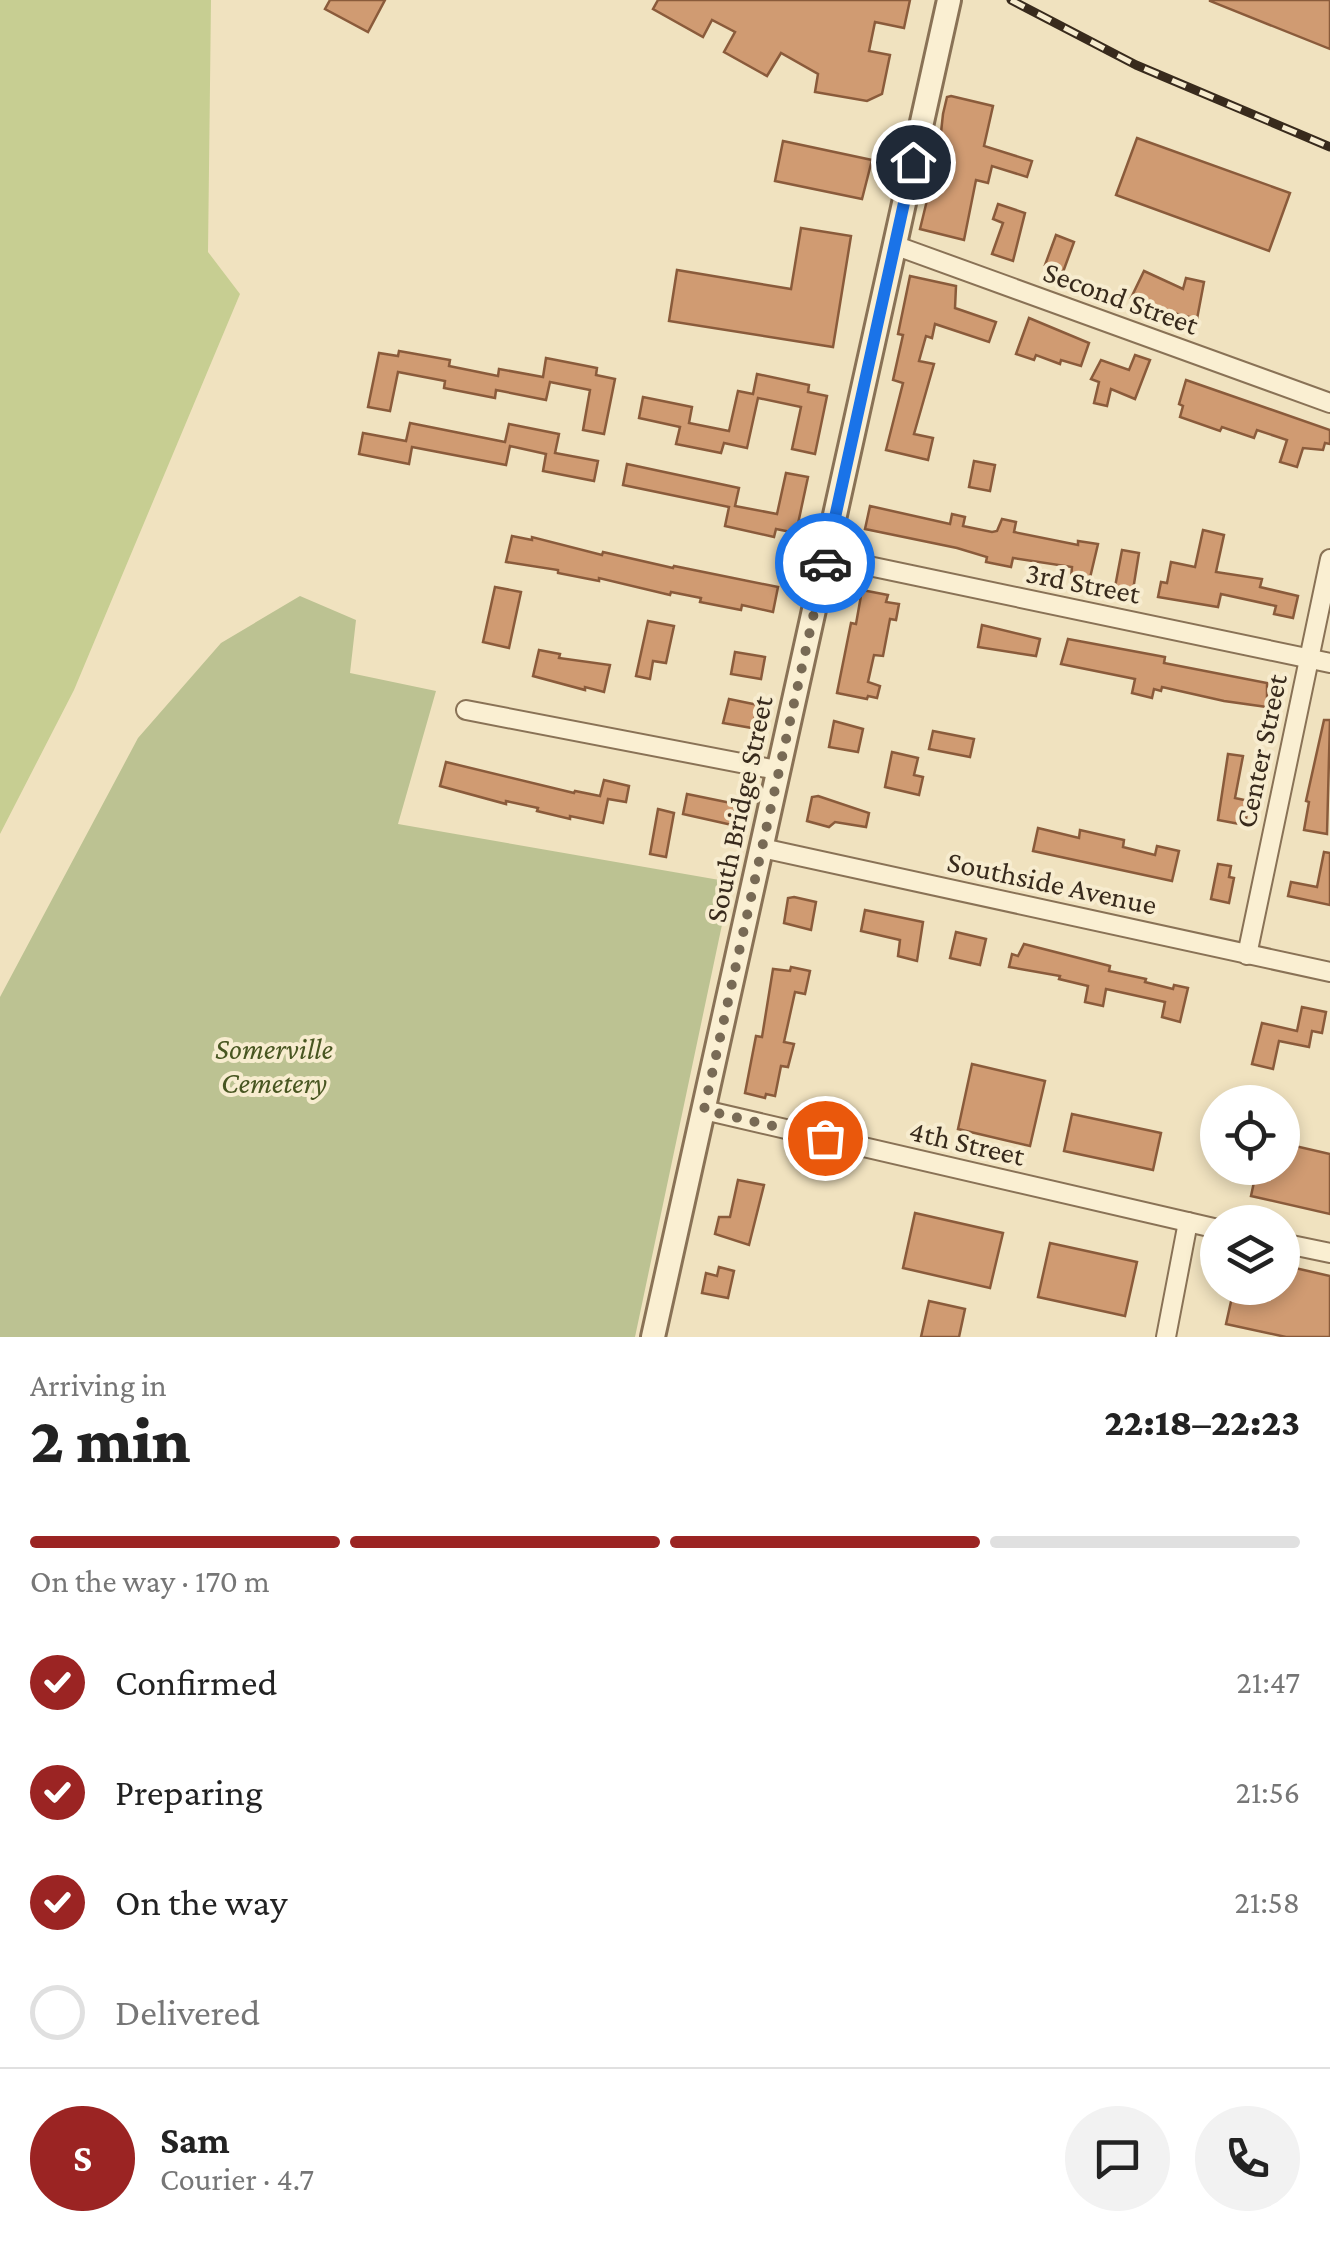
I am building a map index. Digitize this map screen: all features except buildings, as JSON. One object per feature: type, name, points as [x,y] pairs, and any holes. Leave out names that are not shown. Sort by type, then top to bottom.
[{"type":"street","name":"South Bridge Street","points":[[653,1337],[949,0]]},
{"type":"street","name":"Second Street","points":[[894,246],[1330,402]]},
{"type":"street","name":"3rd Street","points":[[826,557],[1330,663]]},
{"type":"street","name":"Center Street","points":[[1247,955],[1330,559]]},
{"type":"street","points":[[466,710],[777,770]]},
{"type":"street","name":"Southside Avenue","points":[[762,848],[1330,972]]},
{"type":"street","name":"4th Street","points":[[704,1110],[1200,1225]]},
{"type":"street","points":[[1166,1337],[1188,1222]]},
{"type":"street","points":[[1300,1247],[1330,1254]]},
{"type":"green space","points":[[0,0],[211,0],[208,252],[240,294],[74,690],[0,834]]},
{"type":"green space","name":"Somerville Cemetery","points":[[300,596],[356,620],[350,673],[436,691],[398,824],[731,882],[635,1337],[0,1337],[0,997],[138,738],[221,643]]},
{"type":"railway","points":[[1011,0],[1136,65],[1330,147]]},
{"type":"way so far","points":[[825,563],[704,1110],[825,1138]]},
{"type":"route","points":[[825,563],[913,162]]}]
